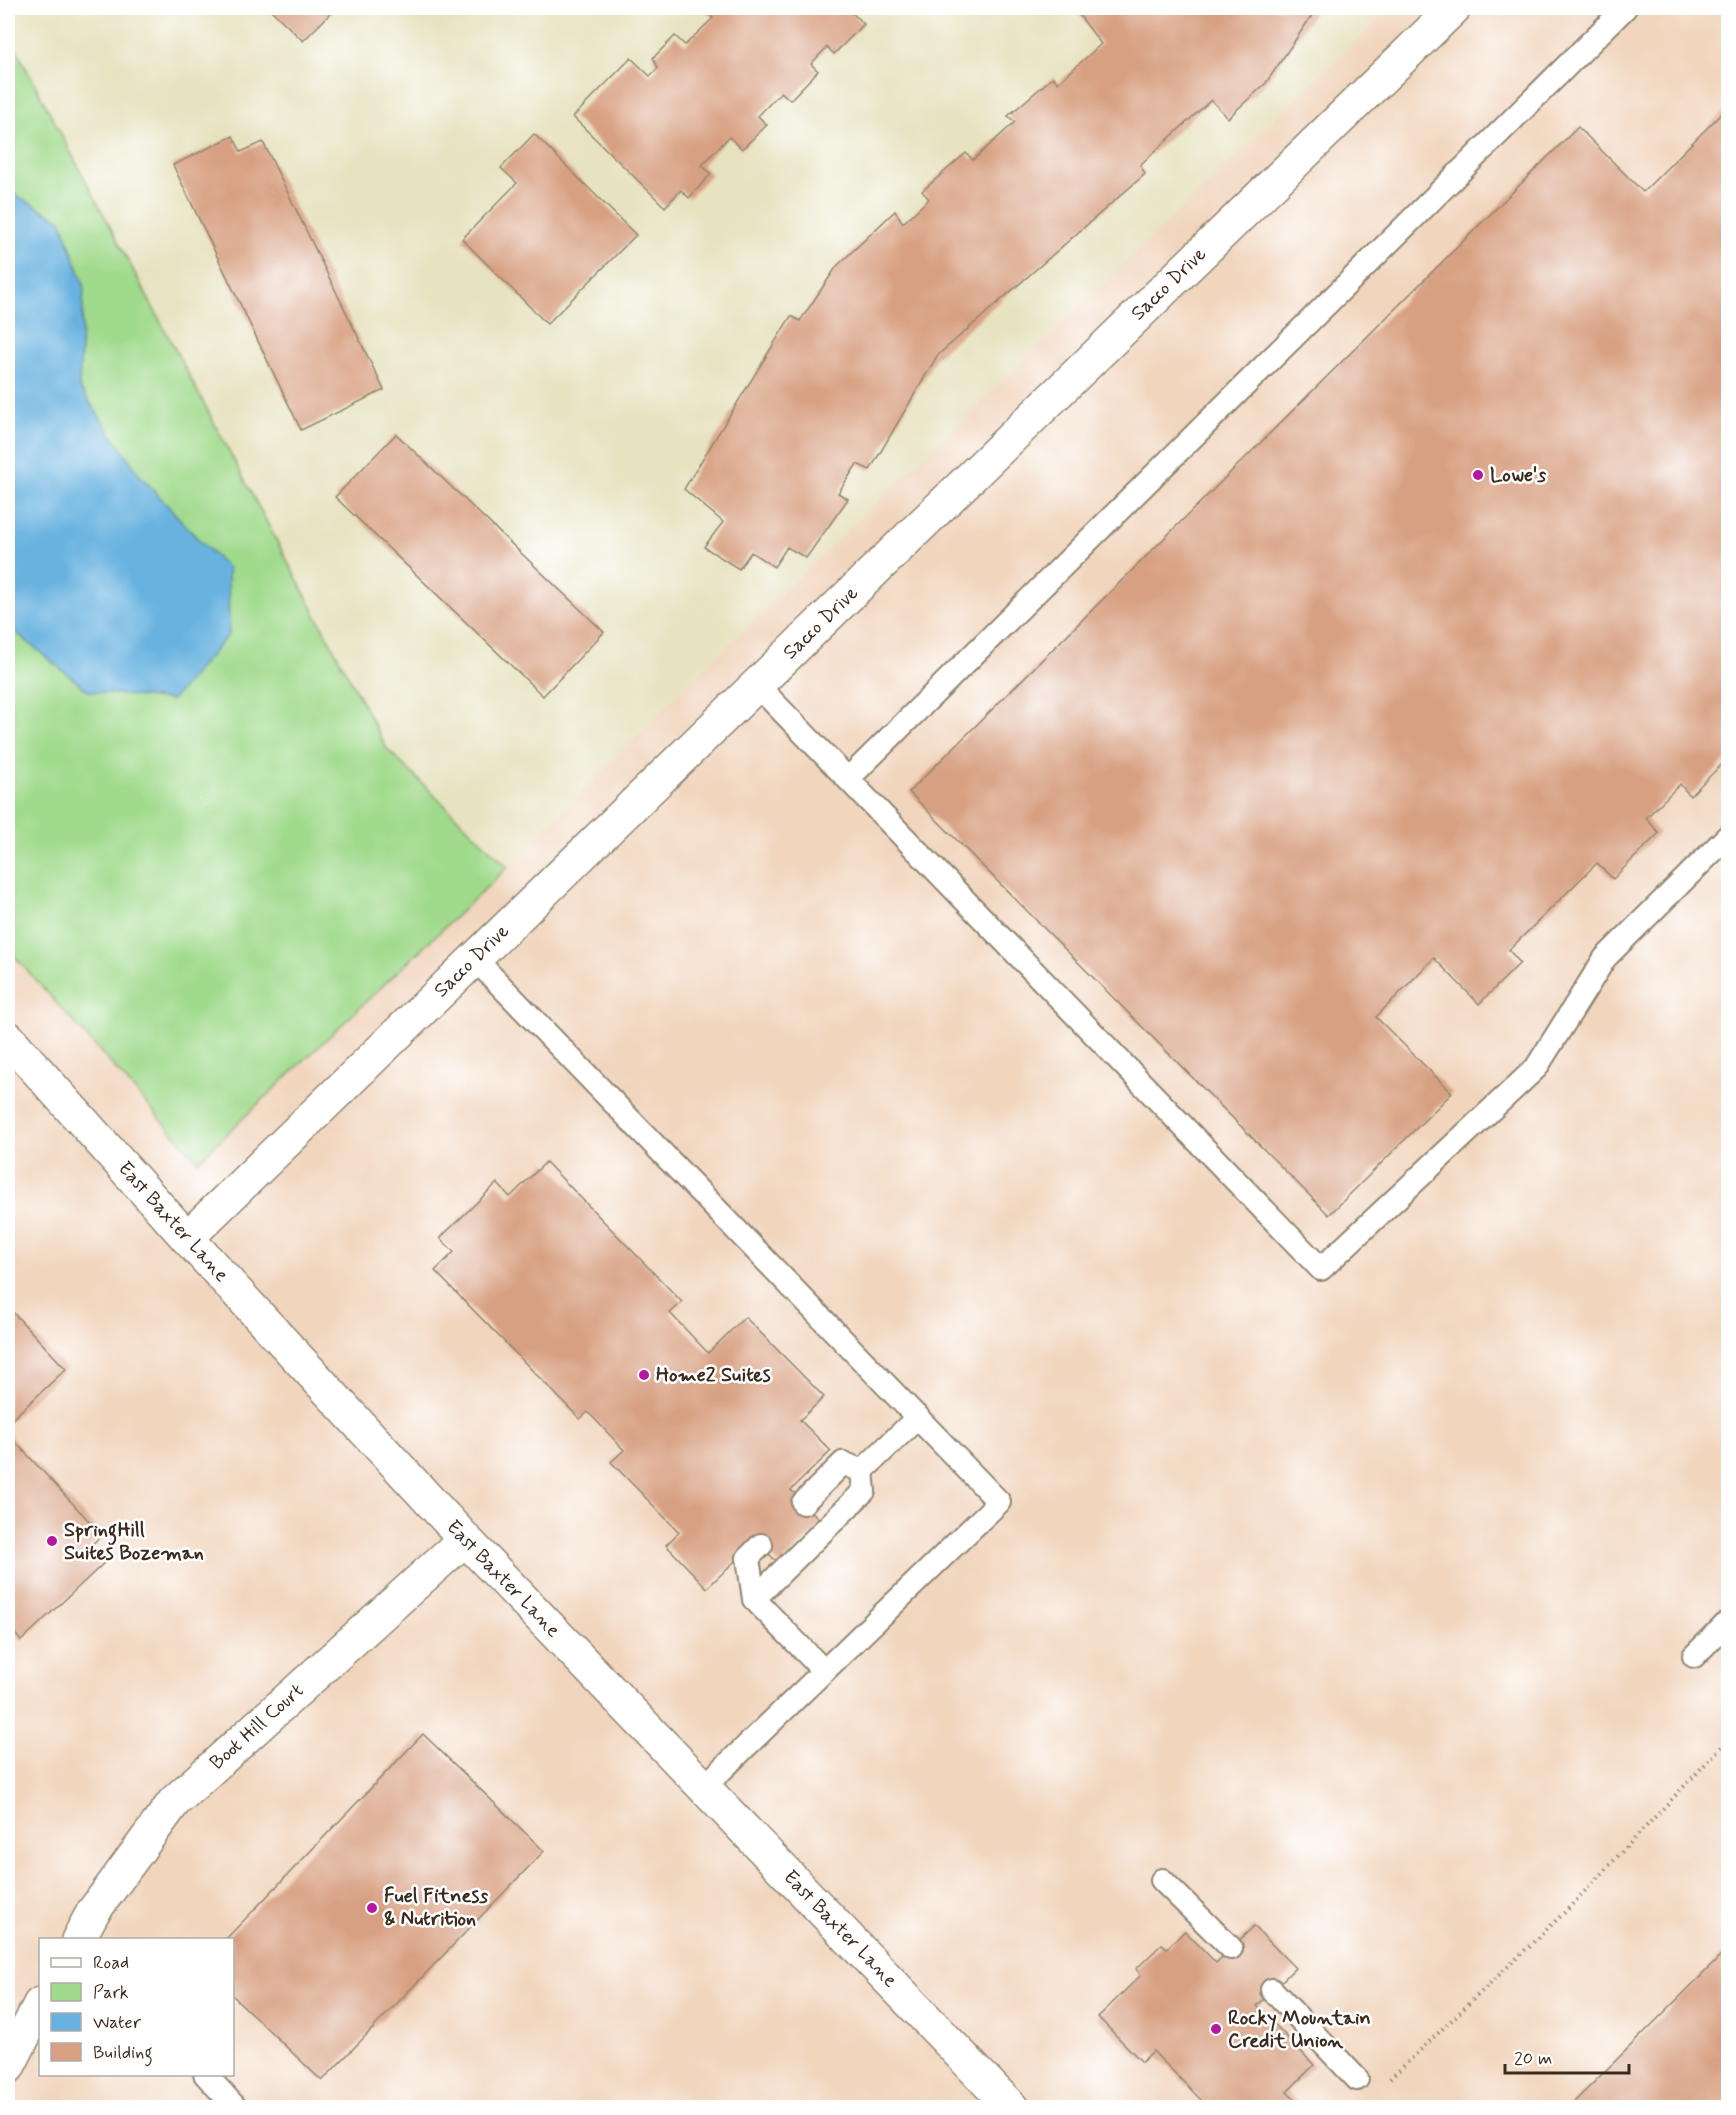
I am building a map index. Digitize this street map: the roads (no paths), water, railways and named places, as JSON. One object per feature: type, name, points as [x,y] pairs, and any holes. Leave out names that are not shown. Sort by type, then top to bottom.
[{"type":"street","name":"Sacco Drive","points":[[188,1238],[228,1196],[1454,8]]},
{"type":"street","name":"East Baxter Lane","points":[[8,1038],[465,1539],[1011,2108]]},
{"type":"street","name":"Boot Hill Court","points":[[79,1938],[93,1912],[174,1802],[465,1539]]},
{"type":"street","points":[[8,2067],[39,2006]]},
{"type":"lane","points":[[848,779],[1625,8]]},
{"type":"lane","points":[[757,685],[1321,1269],[1536,1068],[1605,958],[1728,836]]},
{"type":"lane","points":[[475,959],[999,1502],[704,1787]]},
{"type":"lane","points":[[862,1472],[918,1418]]},
{"type":"lane","points":[[803,1503],[843,1463],[862,1472]]},
{"type":"lane","points":[[754,1599],[864,1491],[862,1472]]},
{"type":"lane","points":[[761,1545],[748,1558],[754,1599],[824,1671]]},
{"type":"lane","points":[[1694,1656],[1728,1622]]},
{"type":"lane","points":[[1162,1880],[1231,1948]]},
{"type":"lane","points":[[1272,1990],[1357,2079]]},
{"type":"lane","points":[[207,2076],[236,2108]]},
{"type":"water","points":[[8,191],[61,220],[84,285],[79,387],[139,474],[198,539],[228,568],[229,634],[172,700],[88,691],[8,626]]},
{"type":"place","name":"Lowe's","points":[[1478,475]]},
{"type":"place","name":"Home2 Suites","points":[[644,1375]]},
{"type":"place","name":"SpringHill Suites Bozeman","points":[[52,1541]]},
{"type":"place","name":"Fuel Fitness & Nutrition","points":[[372,1908]]},
{"type":"place","name":"Rocky Mountain Credit Union","points":[[1216,2029]]}]
